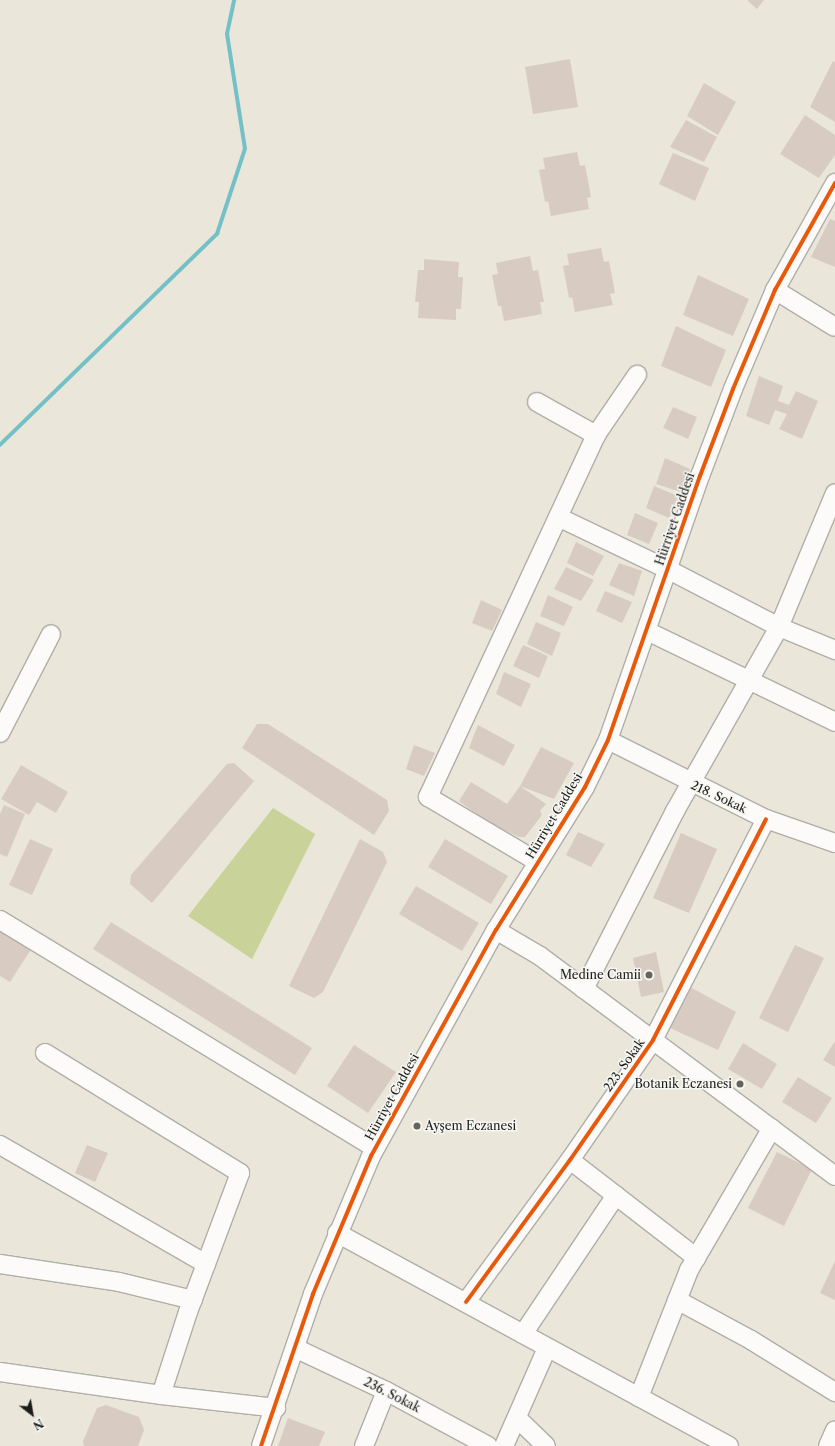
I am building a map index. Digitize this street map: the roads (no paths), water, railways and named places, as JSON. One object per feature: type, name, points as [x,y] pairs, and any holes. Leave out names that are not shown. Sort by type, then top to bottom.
[{"type":"street","name":"Hürriyet Caddesi","points":[[261,1446],[276,1408],[313,1294],[337,1233],[375,1148],[496,930],[585,787],[608,740],[669,570],[700,476],[775,290],[835,183]]},
{"type":"street","points":[[775,290],[835,327]]},
{"type":"street","points":[[538,862],[428,797],[596,435],[637,375]]},
{"type":"street","points":[[537,402],[596,435]]},
{"type":"street","points":[[584,990],[690,784],[779,627],[835,493]]},
{"type":"street","points":[[558,517],[669,570],[779,627],[835,650]]},
{"type":"street","points":[[647,631],[835,722]]},
{"type":"street","points":[[0,733],[51,634]]},
{"type":"street","name":"218. Sokak","points":[[608,740],[690,784],[766,819],[835,843]]},
{"type":"street","name":"223. Sokak","points":[[466,1302],[570,1160],[653,1040],[766,819]]},
{"type":"street","points":[[0,920],[375,1148]]},
{"type":"street","points":[[496,930],[540,956],[835,1176]]},
{"type":"street","points":[[44,1053],[240,1173],[193,1300],[161,1395]]},
{"type":"street","points":[[640,1397],[677,1300],[697,1258],[772,1128]]},
{"type":"street","points":[[0,1145],[206,1264]]},
{"type":"street","points":[[570,1160],[697,1258]]},
{"type":"street","points":[[523,1334],[616,1195]]},
{"type":"street","points":[[337,1233],[729,1446]]},
{"type":"street","points":[[0,1264],[119,1282],[193,1300]]},
{"type":"street","points":[[677,1300],[751,1340],[835,1392]]},
{"type":"street","name":"236. Sokak","points":[[295,1348],[386,1391],[488,1446]]},
{"type":"street","points":[[504,1446],[547,1348]]},
{"type":"street","points":[[0,1372],[161,1395],[276,1408]]},
{"type":"street","points":[[364,1446],[386,1391]]},
{"type":"street","points":[[516,1418],[546,1446]]},
{"type":"street","points":[[828,1446],[835,1430]]},
{"type":"waterway","points":[[0,445],[217,234],[245,149],[227,34],[234,0]]},
{"type":"place","name":"Medine Camii","points":[[649,975]]},
{"type":"place","name":"Botanik Eczanesi","points":[[740,1084]]},
{"type":"place","name":"Ayşem Eczanesi","points":[[417,1126]]}]
